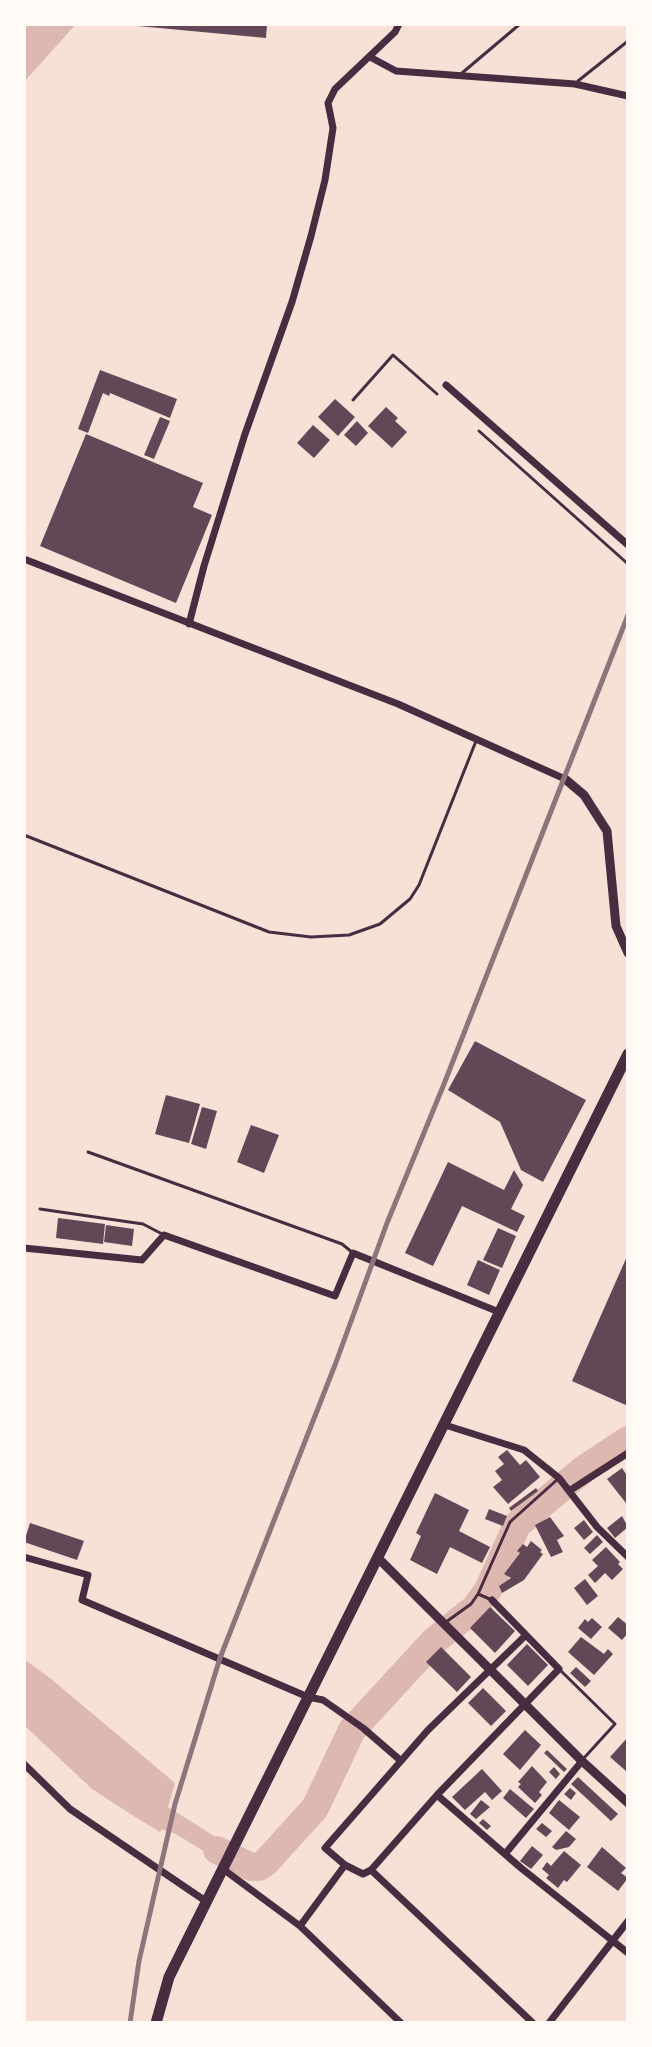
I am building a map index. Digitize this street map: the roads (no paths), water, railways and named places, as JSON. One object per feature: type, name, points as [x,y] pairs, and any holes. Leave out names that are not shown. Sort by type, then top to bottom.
[{"type":"highway","points":[[156,2023],[169,1977],[628,1054]]},
{"type":"street","points":[[189,624],[222,507],[292,302],[311,236],[325,180],[333,128],[328,103],[335,89],[395,32],[399,24]]},
{"type":"street","points":[[370,57],[396,71],[575,84],[628,96]]},
{"type":"street","points":[[446,385],[628,545]]},
{"type":"street","points":[[24,559],[398,704],[565,779],[584,795],[607,831],[616,926],[628,953]]},
{"type":"street","points":[[24,1248],[142,1260],[164,1235],[335,1296],[353,1253],[499,1312]]},
{"type":"street","points":[[445,1425],[524,1450],[560,1478],[597,1527],[628,1557]]},
{"type":"street","points":[[568,1489],[628,1453]]},
{"type":"street","points":[[24,1557],[88,1575],[82,1600],[308,1697],[323,1700],[363,1728],[400,1760]]},
{"type":"street","points":[[379,1559],[628,1803]]},
{"type":"street","points":[[492,1600],[526,1635],[559,1669],[437,1795],[371,1870],[363,1874],[345,1865],[325,1848],[400,1760],[526,1635]]},
{"type":"street","points":[[505,1854],[582,1761]]},
{"type":"street","points":[[24,1764],[70,1809],[207,1902]]},
{"type":"street","points":[[437,1795],[628,1953]]},
{"type":"street","points":[[300,1926],[345,1865]]},
{"type":"street","points":[[224,1866],[300,1926],[401,2023]]},
{"type":"street","points":[[371,1870],[533,2023]]},
{"type":"street","points":[[549,2023],[628,1921]]},
{"type":"lane","points":[[459,75],[520,24]]},
{"type":"lane","points":[[575,84],[628,41]]},
{"type":"lane","points":[[24,835],[269,932],[311,937],[349,935],[380,924],[410,899],[419,885],[477,739]]},
{"type":"lane","points":[[88,1152],[342,1244],[353,1253]]},
{"type":"lane","points":[[40,1209],[143,1224],[164,1235]]},
{"type":"lane","points":[[443,1624],[471,1604],[478,1594],[510,1522],[560,1478]]},
{"type":"lane","points":[[478,1594],[492,1600]]},
{"type":"lane","points":[[559,1669],[615,1724],[582,1761]]},
{"type":"waterway","points":[[217,1850],[251,1867],[259,1867],[266,1862],[315,1808],[352,1730],[434,1641],[475,1608],[488,1590],[517,1525],[584,1469],[628,1440]]},
{"type":"railway","points":[[130,2023],[139,1961],[175,1804],[220,1658],[387,1223],[628,615]]}]
